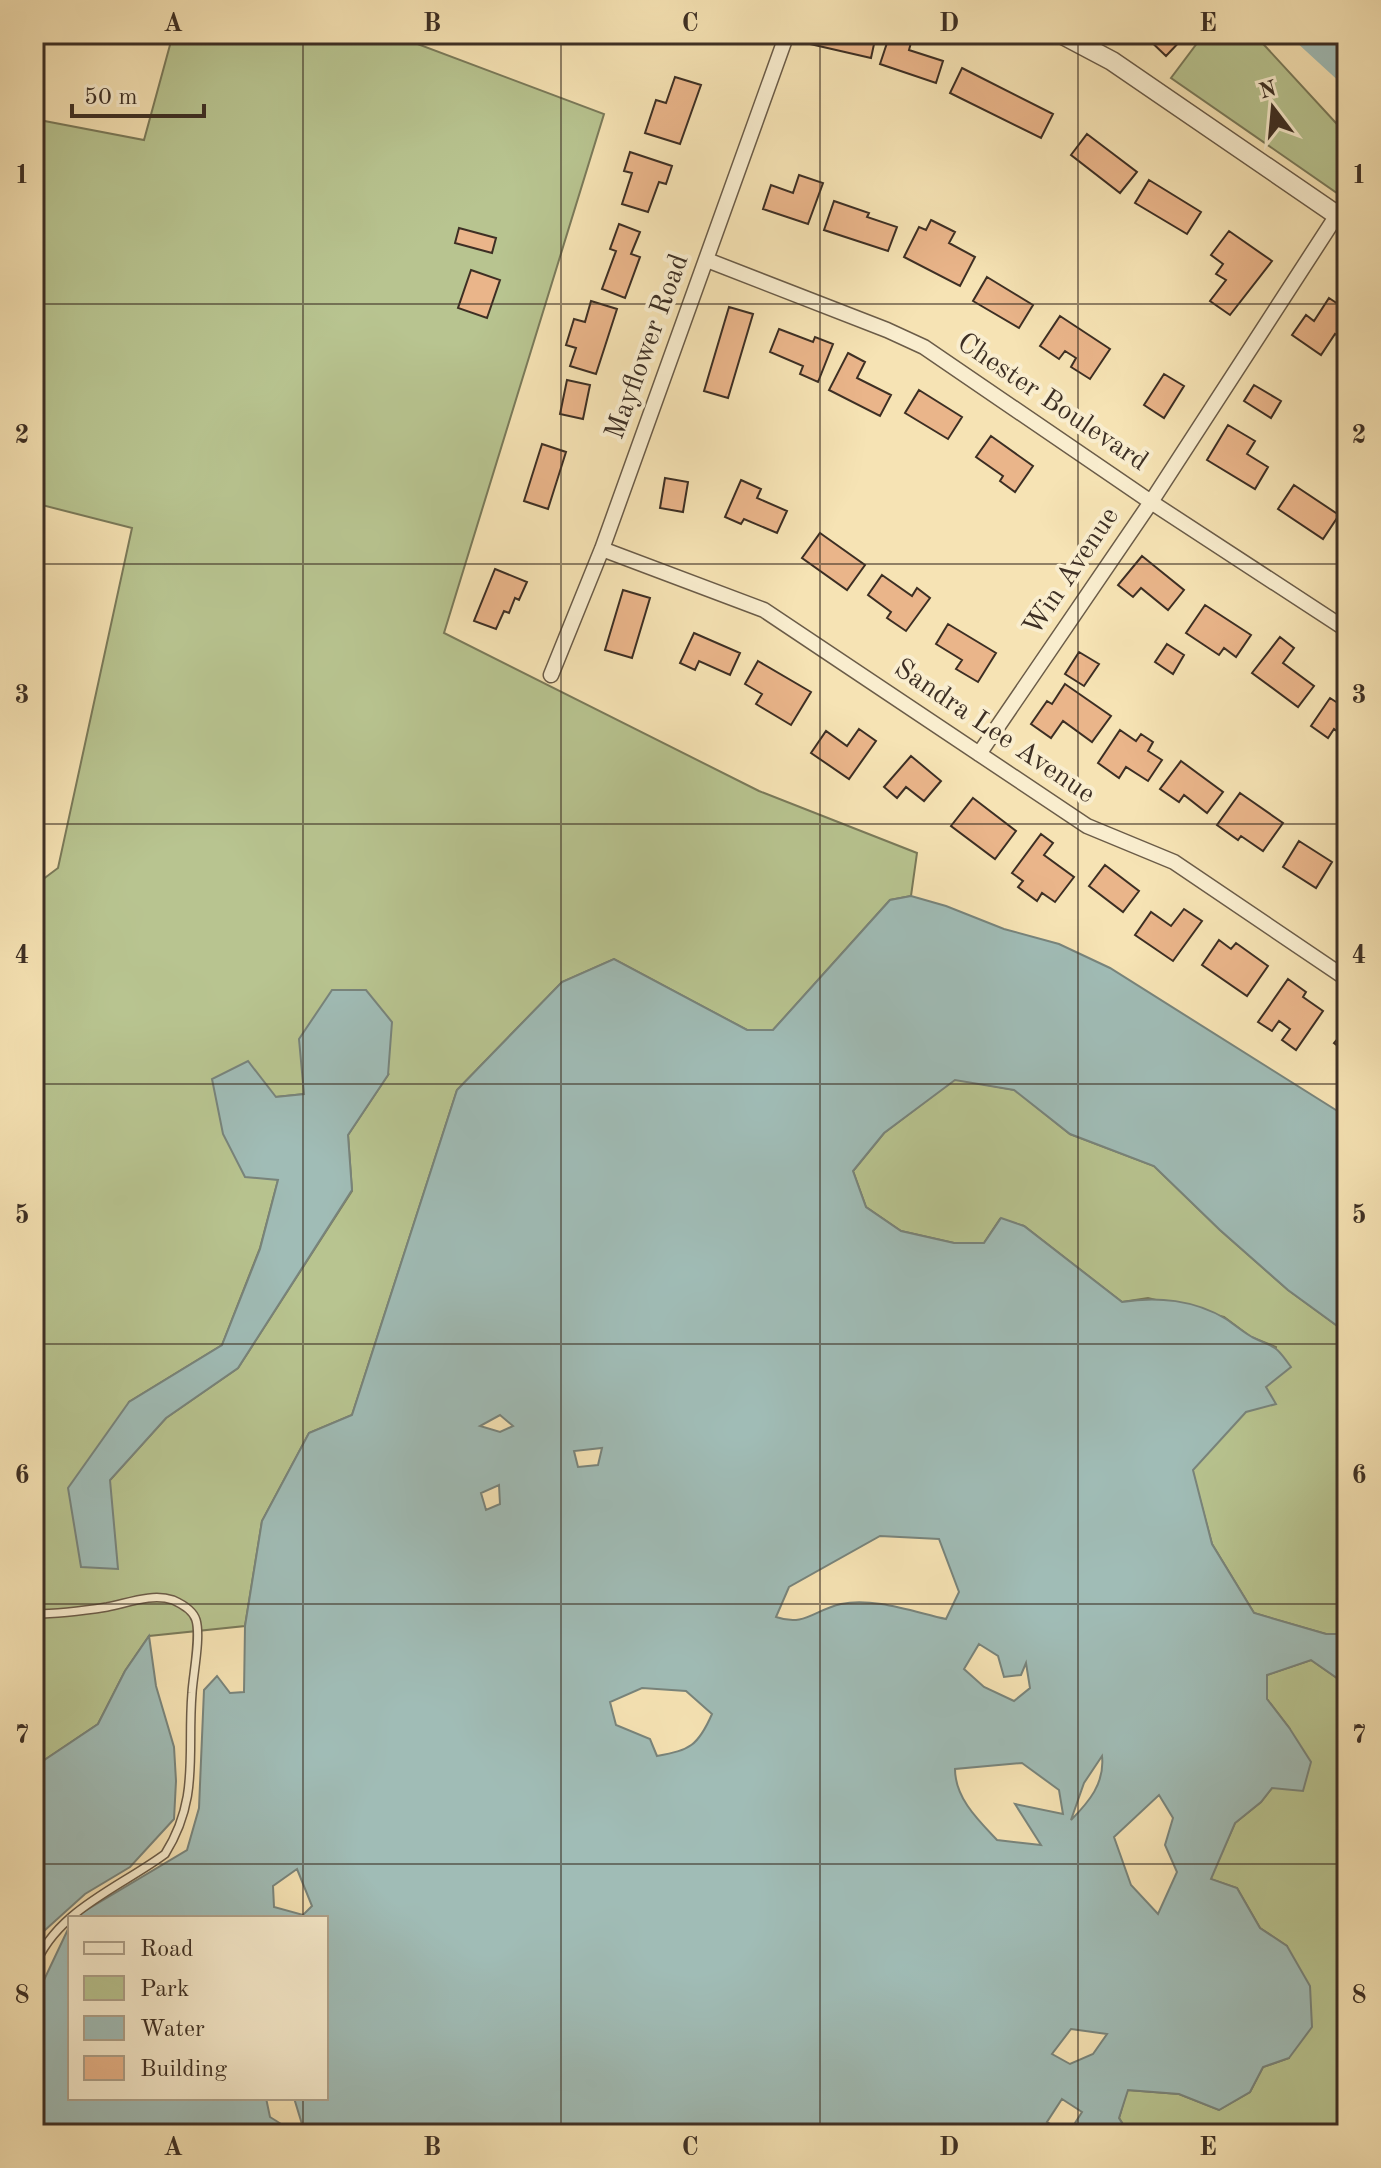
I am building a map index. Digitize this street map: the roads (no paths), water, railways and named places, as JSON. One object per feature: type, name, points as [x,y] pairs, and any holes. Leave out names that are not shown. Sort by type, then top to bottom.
[{"type":"street","name":"Mayflower Road","points":[[551,675],[602,549],[787,34]]},
{"type":"street","points":[[1061,34],[1112,61],[1342,219]]},
{"type":"street","name":"Win Avenue","points":[[979,754],[1342,219]]},
{"type":"street","name":"Chester Boulevard","points":[[707,260],[924,347],[1151,502],[1347,630]]},
{"type":"street","name":"Sandra Lee Avenue","points":[[602,549],[764,610],[1087,826],[1174,862],[1347,979]]},
{"type":"lane","points":[[34,1614],[61,1614],[141,1598],[165,1598],[188,1608],[196,1620],[191,1706],[192,1769],[187,1806],[174,1839],[165,1854],[72,1916]]},
{"type":"lane","points":[[34,1968],[39,1954],[53,1934],[68,1920]]},
{"type":"water","points":[[911,896],[1004,929],[1059,944],[1110,968],[1347,1117],[1347,1333],[1288,1290],[1154,1166],[1070,1134],[1014,1090],[955,1080],[884,1133],[853,1171],[866,1207],[901,1231],[954,1243],[984,1243],[1001,1218],[1024,1226],[1122,1302],[1149,1299],[1202,1307],[1274,1348],[1291,1367],[1266,1387],[1276,1404],[1246,1412],[1193,1470],[1212,1544],[1254,1613],[1326,1634],[1347,1634],[1347,1685],[1311,1660],[1267,1675],[1267,1699],[1311,1762],[1303,1791],[1272,1788],[1261,1802],[1235,1823],[1211,1879],[1237,1888],[1260,1928],[1287,1946],[1310,1986],[1312,2027],[1289,2058],[1263,2067],[1250,2092],[1219,2110],[1179,2094],[1128,2090],[1119,2118],[1129,2134],[1068,2134],[305,2134],[295,2100],[328,2100],[328,1916],[76,1916],[187,1850],[199,1808],[204,1690],[217,1676],[230,1693],[244,1692],[245,1626],[262,1521],[309,1433],[352,1415],[457,1090],[562,982],[614,959],[747,1030],[773,1030],[890,900]],"holes":[[[500,1415],[513,1426],[500,1432],[480,1426]],[[602,1448],[598,1465],[578,1467],[574,1451]],[[499,1485],[500,1504],[486,1510],[481,1493]],[[880,1536],[939,1539],[959,1592],[946,1619],[894,1606],[853,1602],[802,1619],[786,1620],[776,1617],[789,1587]],[[979,1644],[998,1656],[1004,1677],[1021,1675],[1026,1663],[1030,1688],[1014,1701],[984,1687],[964,1669]],[[642,1688],[686,1691],[712,1714],[692,1745],[657,1756],[650,1739],[616,1725],[610,1702]],[[1102,1756],[1098,1783],[1090,1799],[1071,1820],[1084,1783]],[[1022,1763],[1059,1790],[1063,1814],[1015,1804],[1041,1845],[997,1840],[969,1808],[956,1780],[955,1769]],[[1159,1795],[1173,1818],[1165,1845],[1177,1872],[1158,1914],[1131,1885],[1114,1837]],[[297,1869],[312,1906],[303,1915],[274,1907],[273,1886]],[[1071,2029],[1107,2034],[1093,2054],[1070,2064],[1052,2054]],[[1062,2099],[1082,2112],[1068,2134],[1047,2122]]]},
{"type":"water","points":[[332,990],[366,990],[392,1022],[388,1075],[348,1135],[352,1190],[238,1368],[166,1418],[110,1480],[118,1569],[81,1567],[68,1488],[129,1402],[222,1345],[260,1249],[278,1180],[245,1177],[223,1134],[212,1079],[248,1061],[276,1097],[304,1094],[299,1039]]},
{"type":"water","points":[[149,1636],[156,1686],[174,1747],[174,1819],[130,1867],[85,1894],[34,1940],[34,1767],[98,1724],[125,1671]]},
{"type":"water","points":[[68,1929],[68,2100],[266,2100],[270,2117],[297,2134],[34,2134],[34,2001]]},
{"type":"waterway","points":[[1311,34],[1347,67]]}]
